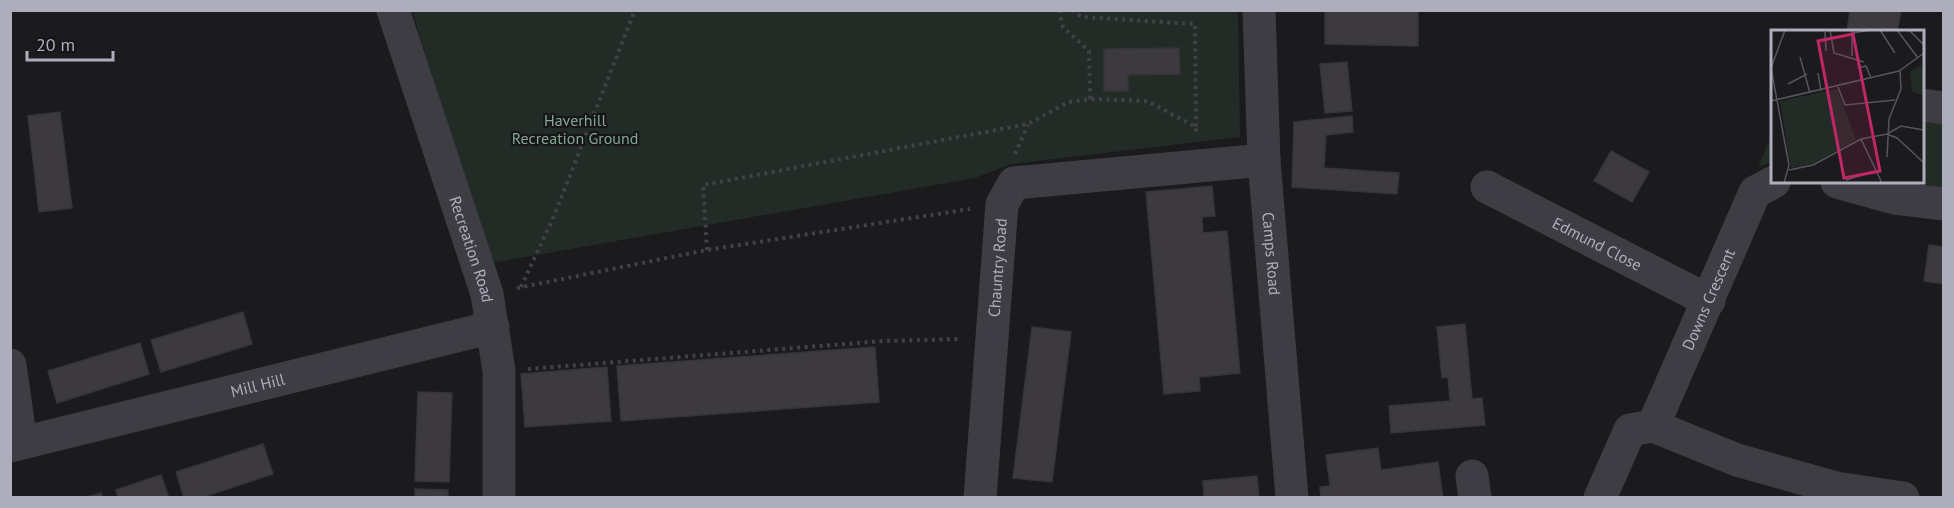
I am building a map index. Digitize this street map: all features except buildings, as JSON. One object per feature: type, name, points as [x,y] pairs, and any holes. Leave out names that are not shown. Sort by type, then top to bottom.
[{"type":"street","name":"Recreation Road","points":[[393,10],[487,294],[499,371],[499,498]]},
{"type":"street","name":"Camps Road","points":[[1259,10],[1264,160],[1292,498]]},
{"type":"street","points":[[1924,105],[1944,108]]},
{"type":"street","name":"Chauntry Road","points":[[980,498],[1002,204],[1014,183],[1264,160]]},
{"type":"street","name":"Downs Crescent","points":[[1653,426],[1755,192],[1772,183]]},
{"type":"street","points":[[1845,183],[1897,190],[1944,204]]},
{"type":"street","name":"Edmund Close","points":[[1486,188],[1709,301]]},
{"type":"street","name":"Mill Hill","points":[[10,365],[16,444],[493,327]]},
{"type":"street","points":[[1600,498],[1630,430],[1653,426],[1737,460],[1836,488],[1903,498]]},
{"type":"path","points":[[520,287],[554,216],[635,10]]},
{"type":"path","points":[[1059,10],[1063,27],[1089,51],[1090,99]]},
{"type":"path","points":[[1072,10],[1082,17],[1195,24],[1196,127],[1199,166]]},
{"type":"path","points":[[707,250],[703,185],[1028,124],[1069,102],[1090,99],[1147,101],[1196,127]]},
{"type":"path","points":[[487,294],[707,250],[1002,204]]},
{"type":"path","points":[[499,371],[883,341],[991,338]]},
{"type":"green space","name":"Haverhill Recreation Ground","points":[[412,11],[1238,11],[1240,137],[1011,164],[975,178],[491,263]]},
{"type":"green space","points":[[1939,113],[1943,114],[1943,188],[1928,185],[1924,182],[1924,124]]},
{"type":"green space","points":[[1771,137],[1771,162],[1758,167]]}]
